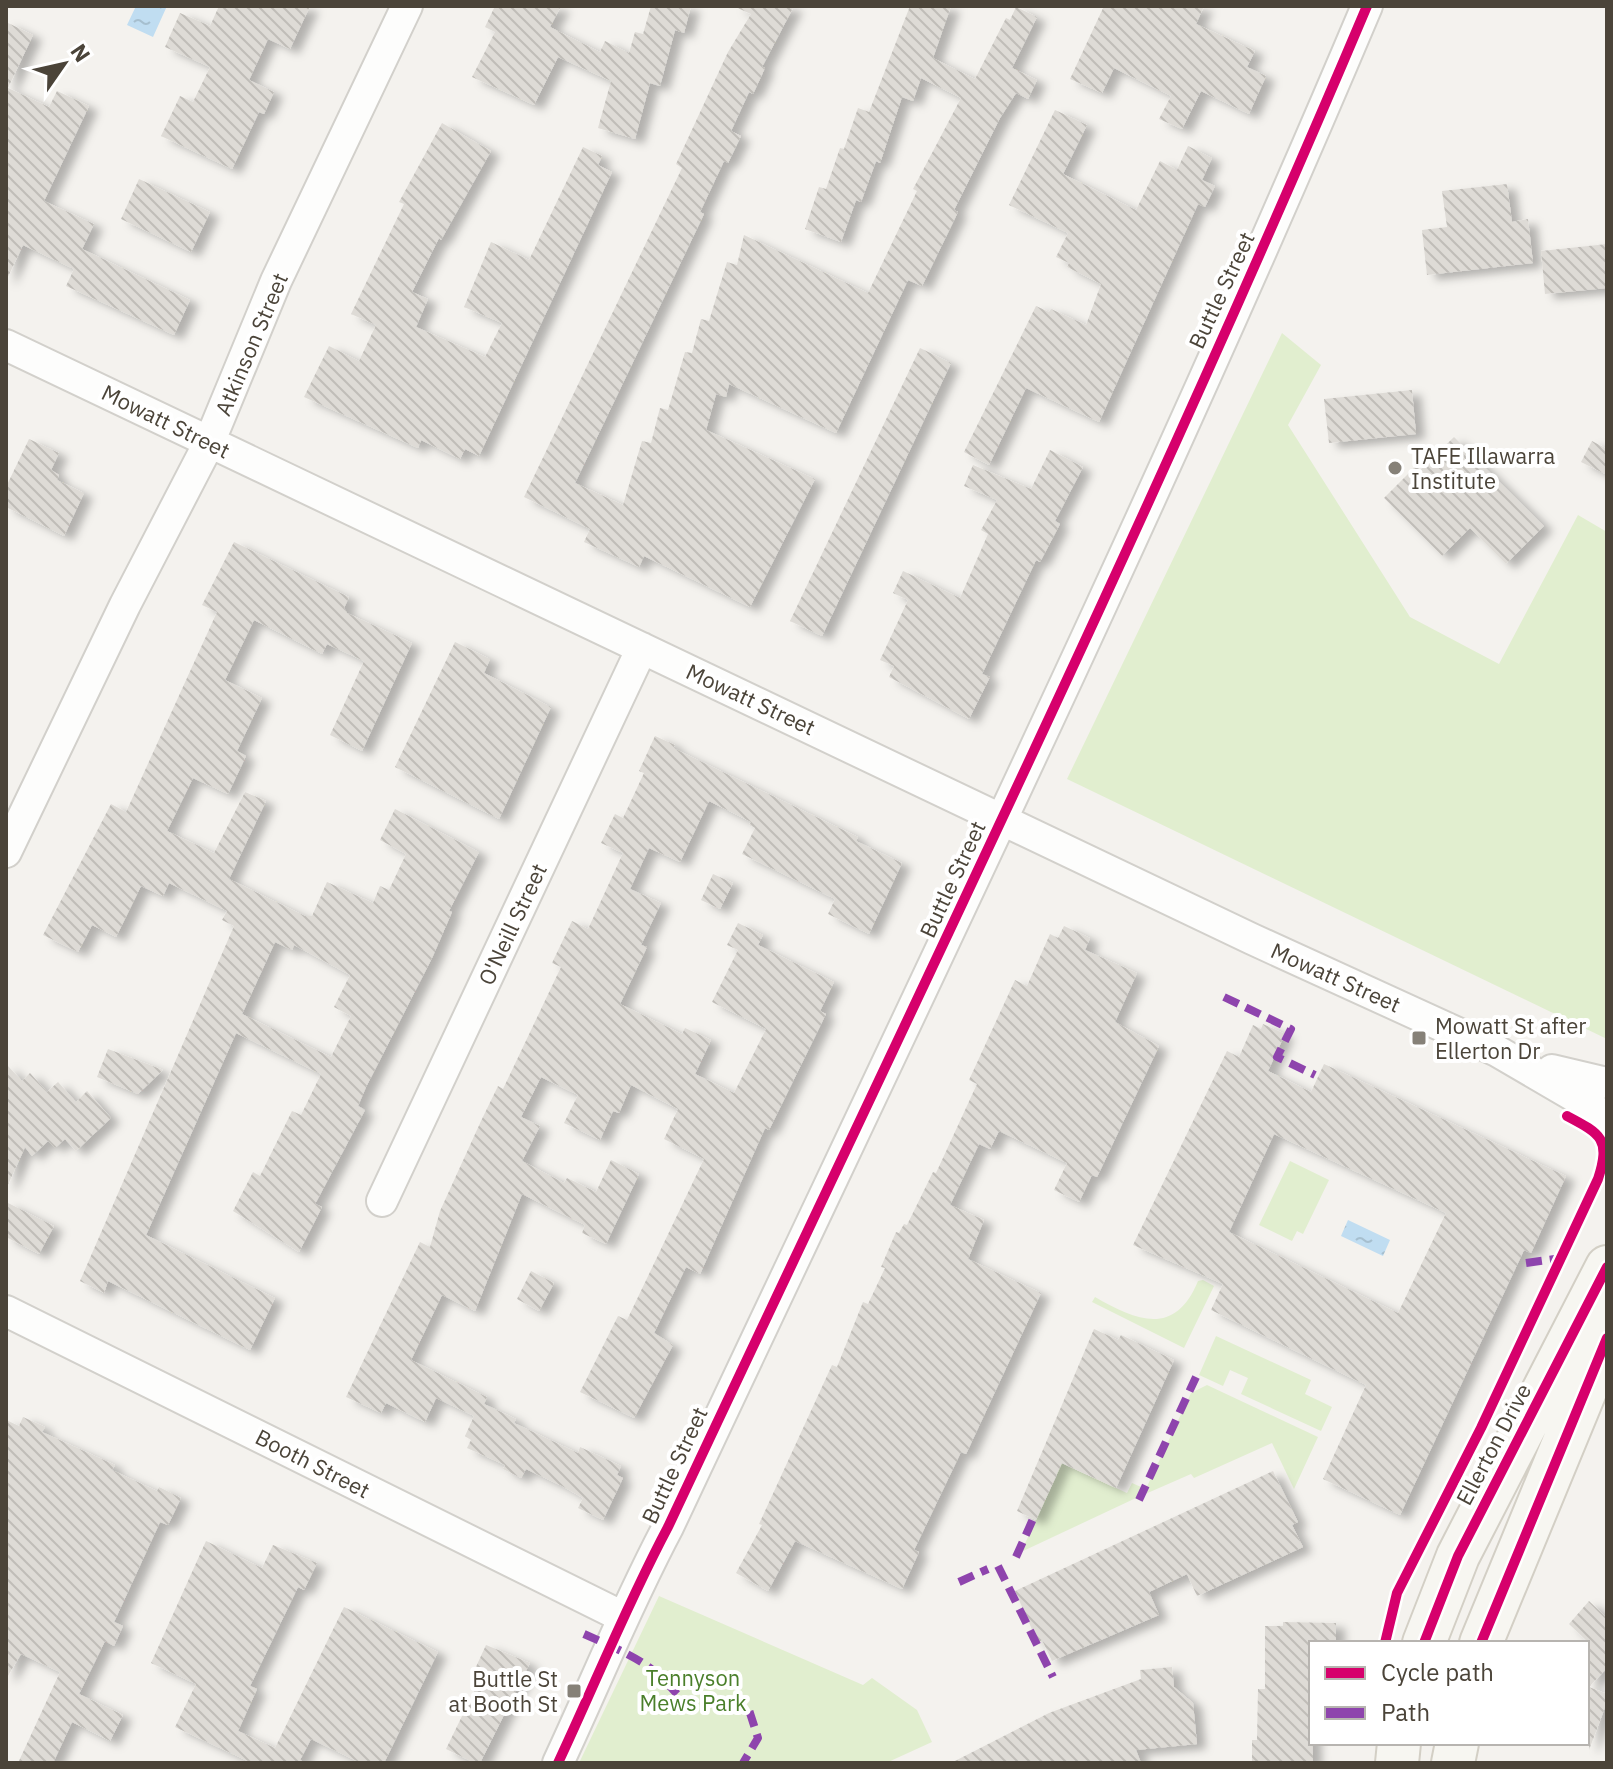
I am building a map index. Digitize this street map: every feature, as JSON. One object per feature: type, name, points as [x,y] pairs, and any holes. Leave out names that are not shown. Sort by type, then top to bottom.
[{"type":"main road","name":"Ellerton Drive","points":[[1425,1641],[1458,1556],[1607,1267]]},
{"type":"main road","points":[[1482,1641],[1607,1338]]},
{"type":"street","name":"Atkinson Street","points":[[6,852],[125,605],[209,443],[276,281],[407,6]]},
{"type":"street","name":"Buttle Street","points":[[558,1763],[612,1646],[621,1616],[668,1527],[1003,818],[1294,180],[1367,6]]},
{"type":"street","name":"Mowatt Street","points":[[6,345],[1241,934],[1497,1051],[1561,1073],[1607,1083]]},
{"type":"street","name":"O'Neill Street","points":[[382,1201],[642,648]]},
{"type":"street","name":"Mowatt Street","points":[[1497,1051],[1586,1103],[1607,1119]]},
{"type":"street","name":"Booth Street","points":[[6,1311],[621,1616]]},
{"type":"green space","points":[[1282,333],[1321,365],[1288,425],[1410,617],[1499,664],[1578,515],[1607,532],[1607,1039],[1067,779]]},
{"type":"green space","points":[[1290,1161],[1329,1180],[1303,1234],[1297,1231],[1292,1241],[1259,1225]]},
{"type":"green space","points":[[1203,1280],[1214,1286],[1184,1348],[1092,1302],[1095,1297],[1140,1317],[1166,1317],[1189,1299],[1198,1281]]},
{"type":"green space","points":[[1216,1336],[1311,1380],[1305,1394],[1332,1407],[1321,1431],[1241,1394],[1248,1378],[1230,1370],[1223,1386],[1199,1375]]},
{"type":"green space","points":[[1207,1385],[1318,1437],[1294,1489],[1272,1443],[1194,1478],[1191,1474],[1143,1495],[1191,1393]]},
{"type":"green space","points":[[1043,1455],[1127,1493],[1132,1483],[1141,1487],[1136,1498],[1021,1552],[1057,1475]]},
{"type":"green space","name":"Tennyson Mews Park","points":[[659,1596],[863,1685],[872,1678],[917,1710],[932,1742],[886,1763],[579,1763]]},
{"type":"water","points":[[136,6],[167,6],[153,37],[127,25]]},
{"type":"water","points":[[1348,1220],[1390,1240],[1383,1256],[1341,1236]]},
{"type":"building","points":[[219,6],[310,6],[290,49],[268,39],[249,80],[274,92],[264,114],[259,112],[232,169],[161,136],[180,96],[193,102],[210,67],[165,47],[180,13],[210,26]]},
{"type":"building","points":[[495,6],[561,6],[550,27],[600,52],[605,41],[629,53],[635,32],[643,34],[651,6],[691,6],[684,33],[675,30],[660,86],[650,83],[635,139],[598,128],[611,81],[558,57],[534,105],[472,77],[495,32],[485,27]]},
{"type":"building","points":[[733,6],[794,6],[762,67],[765,68],[753,94],[749,92],[731,131],[741,136],[728,163],[724,161],[700,212],[704,214],[575,483],[623,505],[642,441],[651,443],[660,408],[668,410],[685,352],[692,353],[701,319],[709,321],[727,262],[737,265],[744,235],[868,293],[917,191],[913,189],[961,98],[921,78],[913,101],[902,97],[880,163],[876,161],[861,202],[856,200],[841,242],[805,229],[819,187],[826,189],[858,108],[869,112],[910,6],[951,6],[933,58],[975,79],[1006,18],[1010,20],[1016,7],[1037,17],[1012,68],[1037,80],[1028,99],[1016,93],[1000,118],[954,210],[958,212],[922,286],[908,280],[836,433],[729,384],[726,397],[716,394],[706,430],[815,479],[750,607],[644,556],[639,567],[584,542],[590,529],[524,497],[682,168],[676,164],[728,52],[751,14]]},
{"type":"building","points":[[1104,6],[1204,6],[1196,24],[1255,51],[1247,67],[1266,76],[1249,114],[1201,91],[1182,129],[1159,119],[1171,96],[1114,68],[1102,93],[1070,79]]},
{"type":"building","points":[[6,22],[33,35],[8,88],[49,107],[57,91],[89,106],[44,201],[94,224],[82,249],[190,300],[174,335],[66,286],[74,269],[23,245],[6,281]]},
{"type":"building","points":[[1055,110],[1087,125],[1063,174],[1136,210],[1160,161],[1177,170],[1188,146],[1212,158],[1202,180],[1215,186],[1205,207],[1198,204],[1099,422],[1026,388],[989,465],[964,452],[1036,306],[1049,312],[1051,309],[1086,325],[1101,284],[1067,267],[1069,263],[1056,257],[1068,233],[1009,205]]},
{"type":"building","points":[[442,123],[491,151],[441,240],[439,238],[412,292],[428,299],[416,327],[485,357],[502,323],[464,307],[491,242],[529,260],[583,147],[602,156],[598,165],[612,172],[479,456],[465,449],[460,459],[421,440],[418,448],[304,397],[329,346],[359,361],[376,325],[351,314],[404,204],[399,202]]},
{"type":"building","points":[[139,179],[210,212],[191,252],[121,219]]},
{"type":"building","points":[[1507,184],[1512,222],[1528,219],[1533,263],[1427,275],[1422,230],[1447,227],[1442,191]]},
{"type":"building","points":[[1607,244],[1607,288],[1545,294],[1541,251]]},
{"type":"building","points":[[920,348],[951,363],[822,636],[790,621]]},
{"type":"building","points":[[1412,390],[1416,434],[1329,443],[1324,399]]},
{"type":"building","points":[[1454,437],[1544,526],[1506,564],[1470,528],[1442,556],[1384,498],[1419,463],[1419,471]]},
{"type":"building","points":[[29,439],[59,453],[51,470],[59,475],[57,480],[84,493],[64,536],[6,507],[6,487]]},
{"type":"building","points":[[1592,441],[1607,449],[1607,475],[1581,462]]},
{"type":"building","points":[[1050,450],[1083,467],[1055,521],[1060,524],[1040,562],[1036,560],[982,674],[990,677],[969,719],[889,677],[894,666],[880,660],[908,600],[893,593],[903,571],[960,598],[988,534],[981,530],[997,500],[964,486],[973,465],[1031,489]]},
{"type":"building","points":[[234,542],[349,597],[344,608],[347,613],[412,643],[362,751],[330,735],[364,661],[327,644],[322,654],[254,620],[225,680],[262,698],[237,751],[246,756],[228,794],[193,778],[167,831],[214,853],[245,792],[266,801],[229,879],[305,916],[312,916],[327,882],[373,903],[380,886],[389,890],[406,854],[380,840],[395,809],[479,852],[449,911],[452,912],[432,958],[366,1087],[358,1106],[365,1110],[315,1204],[322,1207],[299,1252],[233,1211],[253,1172],[260,1176],[292,1111],[301,1115],[321,1074],[236,1033],[146,1235],[275,1298],[250,1350],[108,1281],[104,1293],[80,1281],[234,926],[222,920],[227,911],[169,883],[163,896],[141,886],[116,937],[92,925],[78,952],[43,935],[111,804],[126,812],[217,612],[202,605]],"holes":[[[275,942],[292,950],[294,945],[350,975],[334,1007],[351,1016],[331,1057],[242,1014]]]},
{"type":"building","points":[[455,642],[490,659],[484,673],[551,707],[499,819],[395,767]]},
{"type":"building","points":[[655,736],[675,745],[673,748],[858,837],[856,841],[902,863],[869,934],[828,914],[835,899],[742,854],[755,828],[749,825],[751,822],[709,801],[680,862],[649,848],[630,889],[661,903],[641,945],[647,947],[620,1004],[682,1034],[685,1028],[711,1040],[695,1074],[734,1093],[766,1029],[712,1002],[738,950],[727,945],[738,923],[763,935],[758,945],[834,982],[820,1011],[826,1014],[769,1130],[765,1128],[700,1274],[686,1267],[654,1333],[673,1345],[634,1418],[580,1392],[618,1316],[627,1320],[704,1159],[664,1139],[678,1109],[631,1085],[619,1113],[613,1111],[600,1140],[564,1123],[578,1095],[541,1077],[521,1117],[540,1126],[522,1161],[564,1183],[567,1178],[596,1192],[611,1160],[639,1174],[606,1244],[582,1233],[585,1225],[522,1194],[475,1311],[442,1295],[411,1360],[487,1397],[484,1404],[516,1419],[514,1423],[578,1453],[580,1447],[621,1466],[617,1475],[623,1478],[603,1520],[578,1508],[583,1498],[562,1486],[526,1469],[521,1478],[503,1469],[505,1465],[467,1448],[471,1440],[465,1436],[474,1416],[436,1398],[425,1422],[386,1403],[381,1413],[346,1397],[420,1242],[430,1247],[440,1211],[481,1121],[498,1086],[503,1089],[561,967],[552,963],[572,921],[588,929],[623,853],[601,843],[615,814],[623,818],[644,773],[639,771]]},
{"type":"building","points":[[713,874],[733,883],[720,909],[701,900]]},
{"type":"building","points":[[1064,926],[1090,938],[1085,950],[1137,973],[1115,1022],[1159,1046],[1097,1177],[1092,1175],[1079,1202],[1054,1190],[1067,1163],[999,1131],[990,1149],[979,1144],[950,1205],[984,1220],[968,1259],[1041,1293],[966,1454],[961,1452],[914,1550],[919,1552],[902,1589],[795,1541],[768,1591],[736,1573],[762,1525],[759,1524],[832,1365],[837,1367],[863,1302],[868,1304],[885,1268],[881,1267],[896,1232],[899,1233],[904,1224],[907,1225],[933,1172],[936,1173],[977,1084],[969,1080],[1015,980],[1027,986],[1050,934],[1058,938]]},
{"type":"building","points":[[1263,1024],[1285,1034],[1268,1071],[1311,1092],[1324,1064],[1566,1176],[1531,1253],[1524,1250],[1400,1515],[1323,1479],[1366,1385],[1211,1310],[1223,1284],[1133,1245],[1227,1051],[1239,1057],[1253,1025],[1261,1029]],"holes":[[[1274,1134],[1446,1213],[1398,1313],[1229,1232]]]},
{"type":"building","points":[[108,1049],[163,1070],[138,1094],[97,1077]]},
{"type":"building","points":[[6,1064],[22,1081],[30,1073],[47,1092],[58,1082],[76,1102],[87,1091],[111,1118],[76,1151],[65,1139],[55,1148],[48,1141],[32,1156],[25,1147],[6,1189]]},
{"type":"building","points":[[6,1202],[54,1226],[39,1254],[6,1237]]},
{"type":"building","points":[[531,1271],[554,1283],[539,1311],[517,1299]]},
{"type":"building","points":[[1094,1329],[1118,1340],[1121,1335],[1174,1360],[1116,1488],[1062,1463],[1036,1520],[1017,1511]]},
{"type":"building","points":[[23,1417],[45,1427],[42,1432],[115,1465],[112,1470],[157,1491],[159,1487],[181,1498],[168,1525],[160,1522],[114,1622],[123,1626],[114,1646],[105,1641],[79,1694],[123,1715],[110,1741],[72,1722],[53,1763],[18,1763],[60,1672],[21,1654],[6,1679],[6,1420],[19,1426]]},
{"type":"building","points":[[1273,1471],[1298,1522],[1292,1525],[1303,1547],[1197,1596],[1187,1574],[1149,1592],[1159,1615],[1052,1661],[1042,1640],[1038,1643],[1015,1591]]},
{"type":"building","points":[[206,1541],[262,1568],[273,1545],[317,1563],[304,1590],[298,1587],[250,1686],[257,1689],[238,1731],[275,1748],[344,1607],[438,1652],[384,1763],[361,1763],[311,1739],[300,1760],[306,1763],[252,1763],[175,1727],[196,1684],[151,1663]]},
{"type":"building","points":[[1589,1601],[1607,1618],[1607,1668],[1589,1687],[1589,1641],[1569,1624]]},
{"type":"building","points":[[1283,1622],[1336,1623],[1336,1641],[1309,1641],[1309,1745],[1313,1745],[1313,1763],[1252,1763],[1252,1740],[1257,1740],[1258,1689],[1265,1689],[1265,1626],[1283,1626]]},
{"type":"building","points":[[486,1645],[530,1663],[480,1763],[475,1763],[446,1749],[483,1673],[475,1669]]},
{"type":"building","points":[[1172,1667],[1174,1687],[1193,1703],[1197,1744],[1136,1750],[1141,1763],[951,1763],[1049,1713],[1141,1679],[1140,1670]]},
{"type":"building","points":[[1589,1687],[1607,1694],[1607,1702],[1589,1750]]},
{"type":"marked path","points":[[1224,997],[1291,1029],[1277,1057],[1315,1075]]},
{"type":"marked path","points":[[1526,1263],[1561,1258]]},
{"type":"marked path","points":[[1139,1500],[1196,1377]]},
{"type":"marked path","points":[[1016,1557],[1033,1519]]},
{"type":"marked path","points":[[998,1566],[1053,1677]]},
{"type":"marked path","points":[[959,1582],[988,1569]]},
{"type":"marked path","points":[[584,1634],[643,1663],[690,1703],[711,1704],[727,1699],[749,1710],[758,1738],[743,1763]]},
{"type":"cycle path","points":[[558,1763],[1113,580],[1367,6]]},
{"type":"cycle path","points":[[1385,1641],[1397,1593],[1481,1428],[1598,1179],[1603,1155],[1600,1139],[1567,1116]]},
{"type":"cycle path","points":[[1425,1641],[1458,1556],[1607,1267]]},
{"type":"cycle path","points":[[1482,1641],[1607,1338]]},
{"type":"place","name":"TAFE Illawarra Institute","points":[[1395,468]]},
{"type":"place","name":"Mowatt St after Ellerton Dr","points":[[1419,1038]]},
{"type":"place","name":"Buttle St at Booth St","points":[[574,1691]]}]
